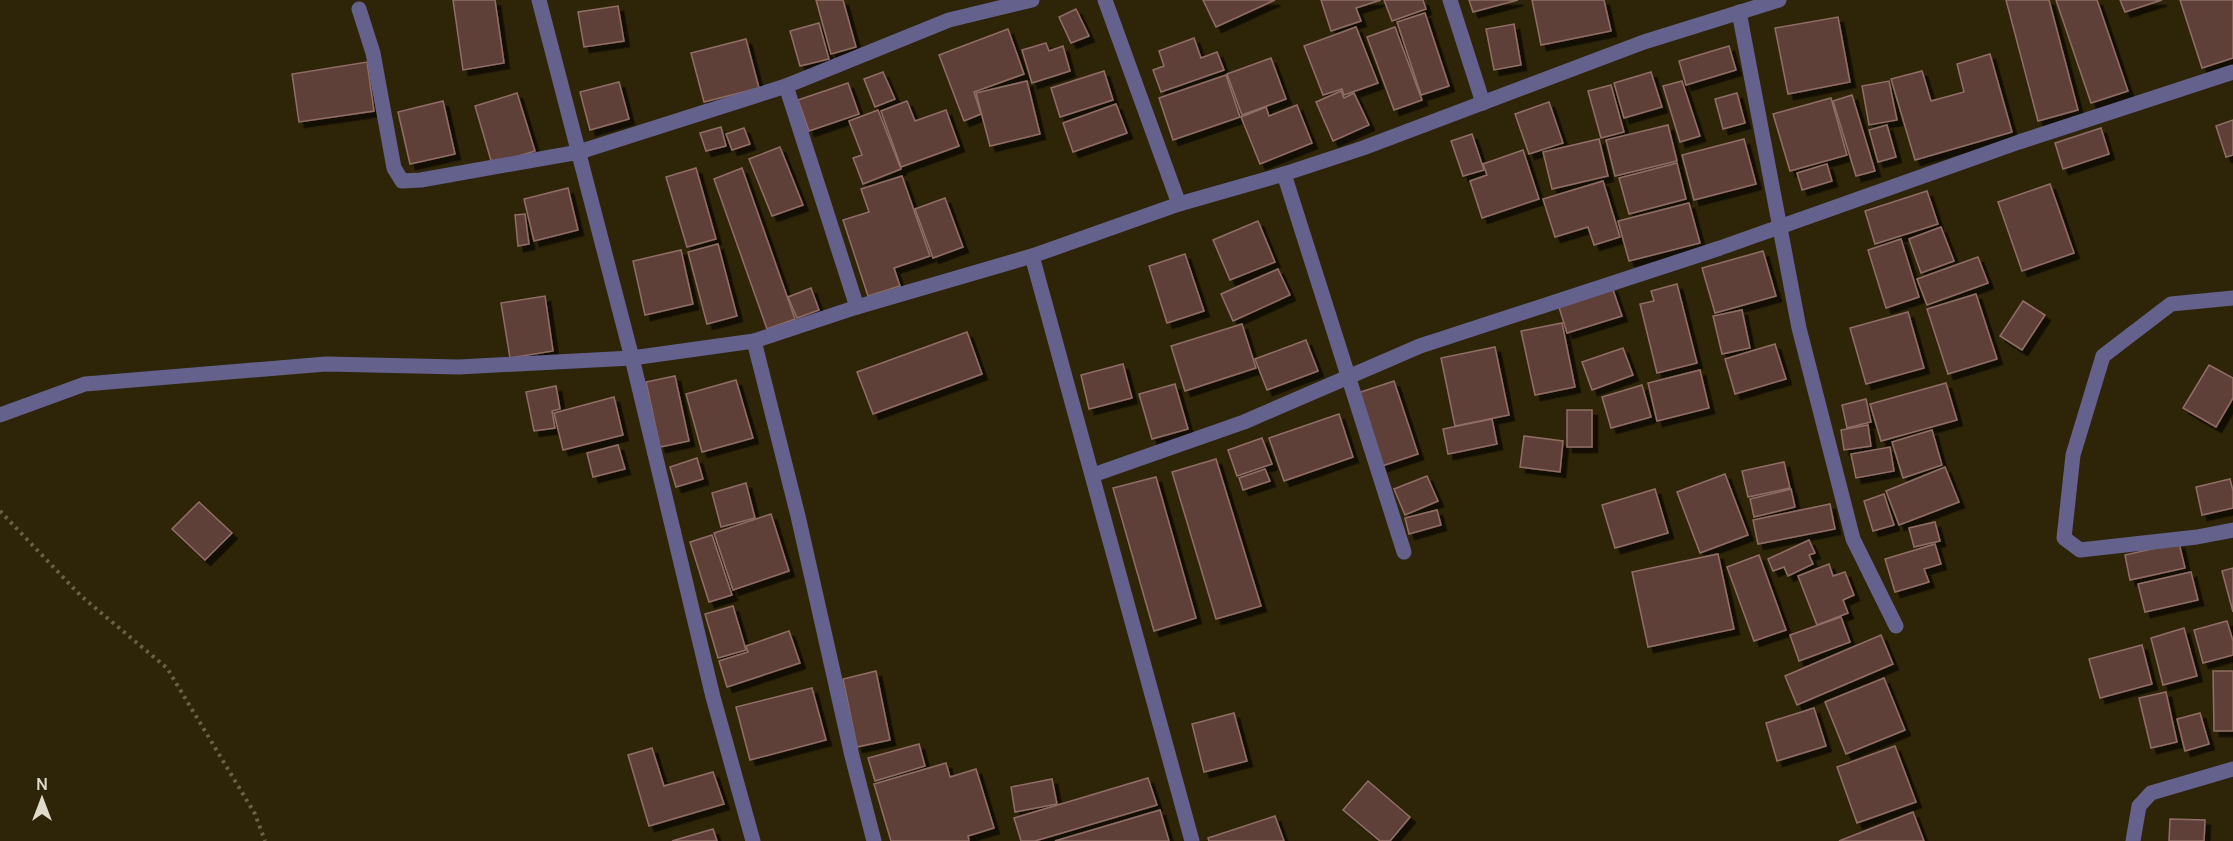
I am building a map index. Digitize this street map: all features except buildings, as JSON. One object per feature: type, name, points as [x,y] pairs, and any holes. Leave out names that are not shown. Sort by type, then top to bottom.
[{"type":"street","points":[[539,0],[632,358],[713,697],[753,841]]},
{"type":"street","points":[[359,9],[373,53],[394,168],[402,181],[421,180],[579,152],[786,86],[950,20],[1032,0]]},
{"type":"street","points":[[1105,0],[1179,204]]},
{"type":"street","points":[[1450,0],[1483,103]]},
{"type":"street","points":[[0,415],[85,384],[326,364],[459,367],[632,358],[754,341],[857,307],[1032,256],[1179,204],[1284,174],[1363,148],[1644,42],[1773,1]]},
{"type":"street","points":[[1739,12],[1799,328],[1853,539],[1896,626]]},
{"type":"street","points":[[1093,475],[1244,422],[1420,346],[1780,226],[2019,142],[2233,72]]},
{"type":"street","points":[[786,86],[857,307]]},
{"type":"street","points":[[1284,174],[1404,552]]},
{"type":"street","points":[[1032,256],[1192,841]]},
{"type":"street","points":[[2233,298],[2171,304],[2103,356],[2073,455],[2064,538],[2080,550],[2197,537],[2233,530]]},
{"type":"street","points":[[754,341],[798,516],[852,756],[874,841]]},
{"type":"street","points":[[2133,841],[2139,806],[2151,793],[2233,769]]},
{"type":"path","points":[[0,511],[81,596],[166,668],[255,814],[265,841]]}]
